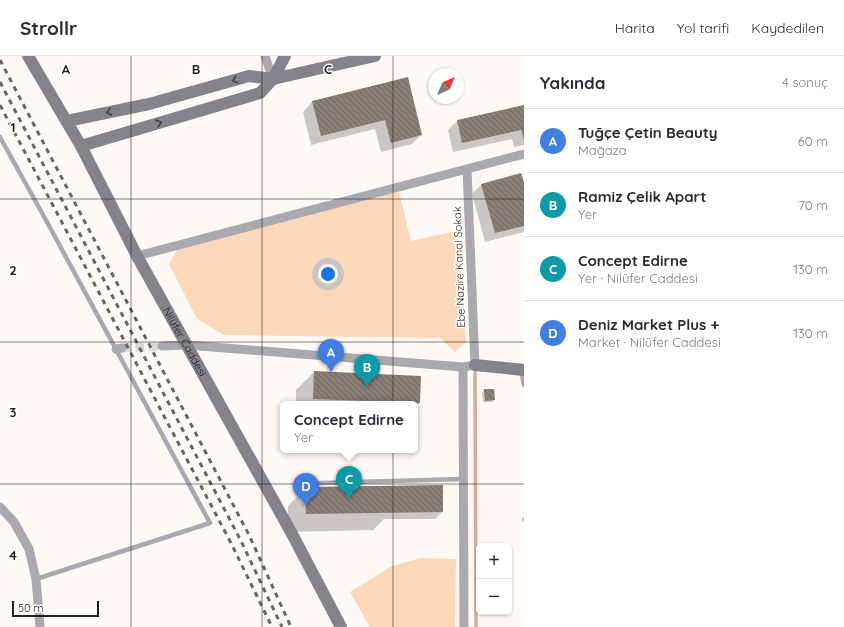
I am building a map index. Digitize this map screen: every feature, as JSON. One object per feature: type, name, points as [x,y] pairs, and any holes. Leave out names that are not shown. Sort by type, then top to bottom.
[{"type":"main road","name":"Nilüfer Caddesi","points":[[28,56],[81,146],[137,256],[291,532],[341,627]]},
{"type":"main road","points":[[81,146],[260,93],[273,79],[285,56]]},
{"type":"main road","points":[[67,121],[149,104],[249,76],[273,79],[375,56]]},
{"type":"main road","points":[[475,365],[522,370]]},
{"type":"street","points":[[265,56],[273,79]]},
{"type":"street","points":[[137,256],[524,154]]},
{"type":"street","name":"Ebe Nazire Kanal Sokak","points":[[467,169],[475,365]]},
{"type":"street","points":[[162,346],[187,345],[462,367],[475,365]]},
{"type":"street","points":[[462,367],[464,627]]},
{"type":"street","points":[[0,507],[14,522],[29,550],[36,579],[40,627]]},
{"type":"lane","points":[[0,137],[119,349],[210,523],[36,579]]},
{"type":"lane","points":[[522,370],[524,385]]},
{"type":"lane","points":[[319,483],[463,479]]},
{"type":"shaded area","points":[[399,192],[411,241],[457,231],[466,342],[455,352],[440,338],[224,335],[197,319],[169,264],[178,248]]},
{"type":"shaded area","points":[[420,558],[456,559],[455,627],[370,627],[350,592],[390,567]]},
{"type":"building","points":[[408,77],[422,135],[391,143],[385,120],[321,136],[312,101]]},
{"type":"building","points":[[524,105],[524,140],[521,130],[462,143],[457,120]]},
{"type":"building","points":[[521,173],[524,182],[524,226],[495,233],[481,184]]},
{"type":"building","points":[[314,371],[421,376],[420,403],[418,403],[418,401],[313,399]]},
{"type":"building","points":[[484,389],[494,389],[495,400],[485,401]]},
{"type":"building","points":[[443,485],[443,512],[306,514],[305,487]]},
{"type":"waterway","points":[[475,372],[476,627]]},
{"type":"tunnel","points":[[122,348],[162,346]]},
{"type":"railway","points":[[0,60],[249,535],[291,627]]},
{"type":"railway","points":[[0,82],[240,539],[282,627]]},
{"type":"railway","points":[[0,105],[231,543],[272,627]]},
{"type":"place","name":"Tuğçe Çetin Beauty","points":[[331,372]]},
{"type":"place","name":"Ramiz Çelik Apart","points":[[367,387]]},
{"type":"place","name":"Concept Edirne","points":[[349,499]]},
{"type":"place","name":"Deniz Market Plus +","points":[[306,506]]}]
